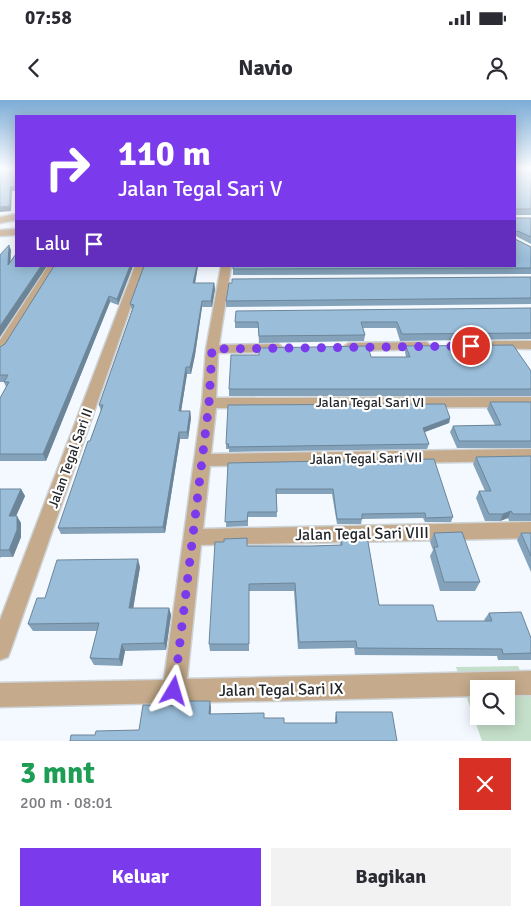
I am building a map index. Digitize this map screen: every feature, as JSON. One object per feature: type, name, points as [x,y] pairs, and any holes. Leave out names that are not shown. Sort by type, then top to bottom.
[{"type":"street","points":[[0,220],[15,217]]},
{"type":"street","points":[[1,235],[15,232]]},
{"type":"street","points":[[0,350],[52,267]]},
{"type":"street","name":"Jalan Tegal Sari II","points":[[0,649],[140,267]]},
{"type":"street","points":[[174,691],[209,403],[212,349],[225,313],[228,275]]},
{"type":"street","points":[[481,345],[531,345]]},
{"type":"street","points":[[332,348],[441,346]]},
{"type":"street","points":[[212,349],[292,348]]},
{"type":"street","name":"Jalan Tegal Sari VI","points":[[209,403],[531,402]]},
{"type":"street","name":"Jalan Tegal Sari VII","points":[[202,460],[531,455]]},
{"type":"street","name":"Jalan Tegal Sari VIII","points":[[192,537],[531,530]]},
{"type":"street","name":"Jalan Tegal Sari IX","points":[[0,694],[531,683]]},
{"type":"green space","points":[[518,666],[531,695],[531,741],[482,741],[476,725],[515,725],[515,680],[470,680],[470,707],[456,667]]},
{"type":"building","points":[[0,199],[10,199],[10,206],[0,207]]},
{"type":"building","points":[[516,199],[531,199],[531,209],[516,209]]},
{"type":"building","points":[[516,218],[531,218],[531,237],[516,232]]},
{"type":"building","points":[[516,240],[531,247],[531,268],[233,269],[233,267],[516,267]]},
{"type":"building","points":[[9,245],[8,265],[15,255],[15,267],[40,267],[0,326],[0,255]]},
{"type":"building","points":[[53,267],[130,267],[117,299],[109,296],[43,454],[0,454],[0,398],[9,382],[4,382],[8,375],[0,375],[0,347],[5,344]]},
{"type":"building","points":[[144,267],[197,267],[193,283],[214,283],[211,301],[202,301],[190,367],[186,367],[179,411],[190,411],[187,432],[179,432],[163,527],[58,528],[88,441],[90,441],[103,405],[99,405],[134,305],[130,304]]},
{"type":"building","points":[[531,277],[531,298],[226,301],[229,283],[232,283],[232,279]]},
{"type":"building","points":[[531,308],[531,333],[402,334],[397,322],[361,322],[365,335],[259,336],[258,322],[235,322],[236,311]]},
{"type":"building","points":[[513,345],[531,371],[531,389],[229,389],[231,355],[259,355],[259,348],[368,346],[371,357],[410,357],[406,346]]},
{"type":"building","points":[[490,402],[531,402],[531,441],[459,441],[453,426],[501,425]]},
{"type":"building","points":[[445,404],[450,418],[423,428],[429,444],[228,447],[229,444],[226,444],[228,405]]},
{"type":"building","points":[[531,456],[531,514],[513,514],[511,511],[503,514],[489,514],[479,491],[491,491],[476,457]]},
{"type":"building","points":[[434,459],[453,517],[426,518],[425,513],[362,514],[362,519],[337,519],[333,489],[276,489],[277,512],[248,512],[247,521],[225,522],[228,463]]},
{"type":"building","points":[[0,489],[21,489],[9,516],[17,516],[17,530],[9,550],[0,550]]},
{"type":"building","points":[[462,532],[480,582],[444,582],[434,547],[438,547],[434,533]]},
{"type":"building","points":[[521,533],[531,533],[531,556]]},
{"type":"building","points":[[341,536],[367,536],[379,605],[433,605],[437,621],[492,621],[489,613],[521,612],[531,638],[531,653],[503,654],[502,649],[357,648],[356,641],[299,642],[295,583],[249,584],[249,644],[209,644],[215,542],[224,542],[224,539],[247,538],[247,546],[342,545]]},
{"type":"building","points":[[138,559],[129,608],[169,608],[164,643],[122,644],[119,659],[90,658],[99,623],[28,624],[37,598],[45,598],[57,560]]},
{"type":"building","points":[[189,701],[210,701],[209,714],[264,713],[264,718],[284,718],[284,723],[337,723],[336,712],[392,712],[397,741],[70,741],[71,735],[95,735],[96,731],[139,730],[143,705],[188,706]]},
{"type":"route","points":[[174,691],[209,403],[212,349],[471,346]]}]
